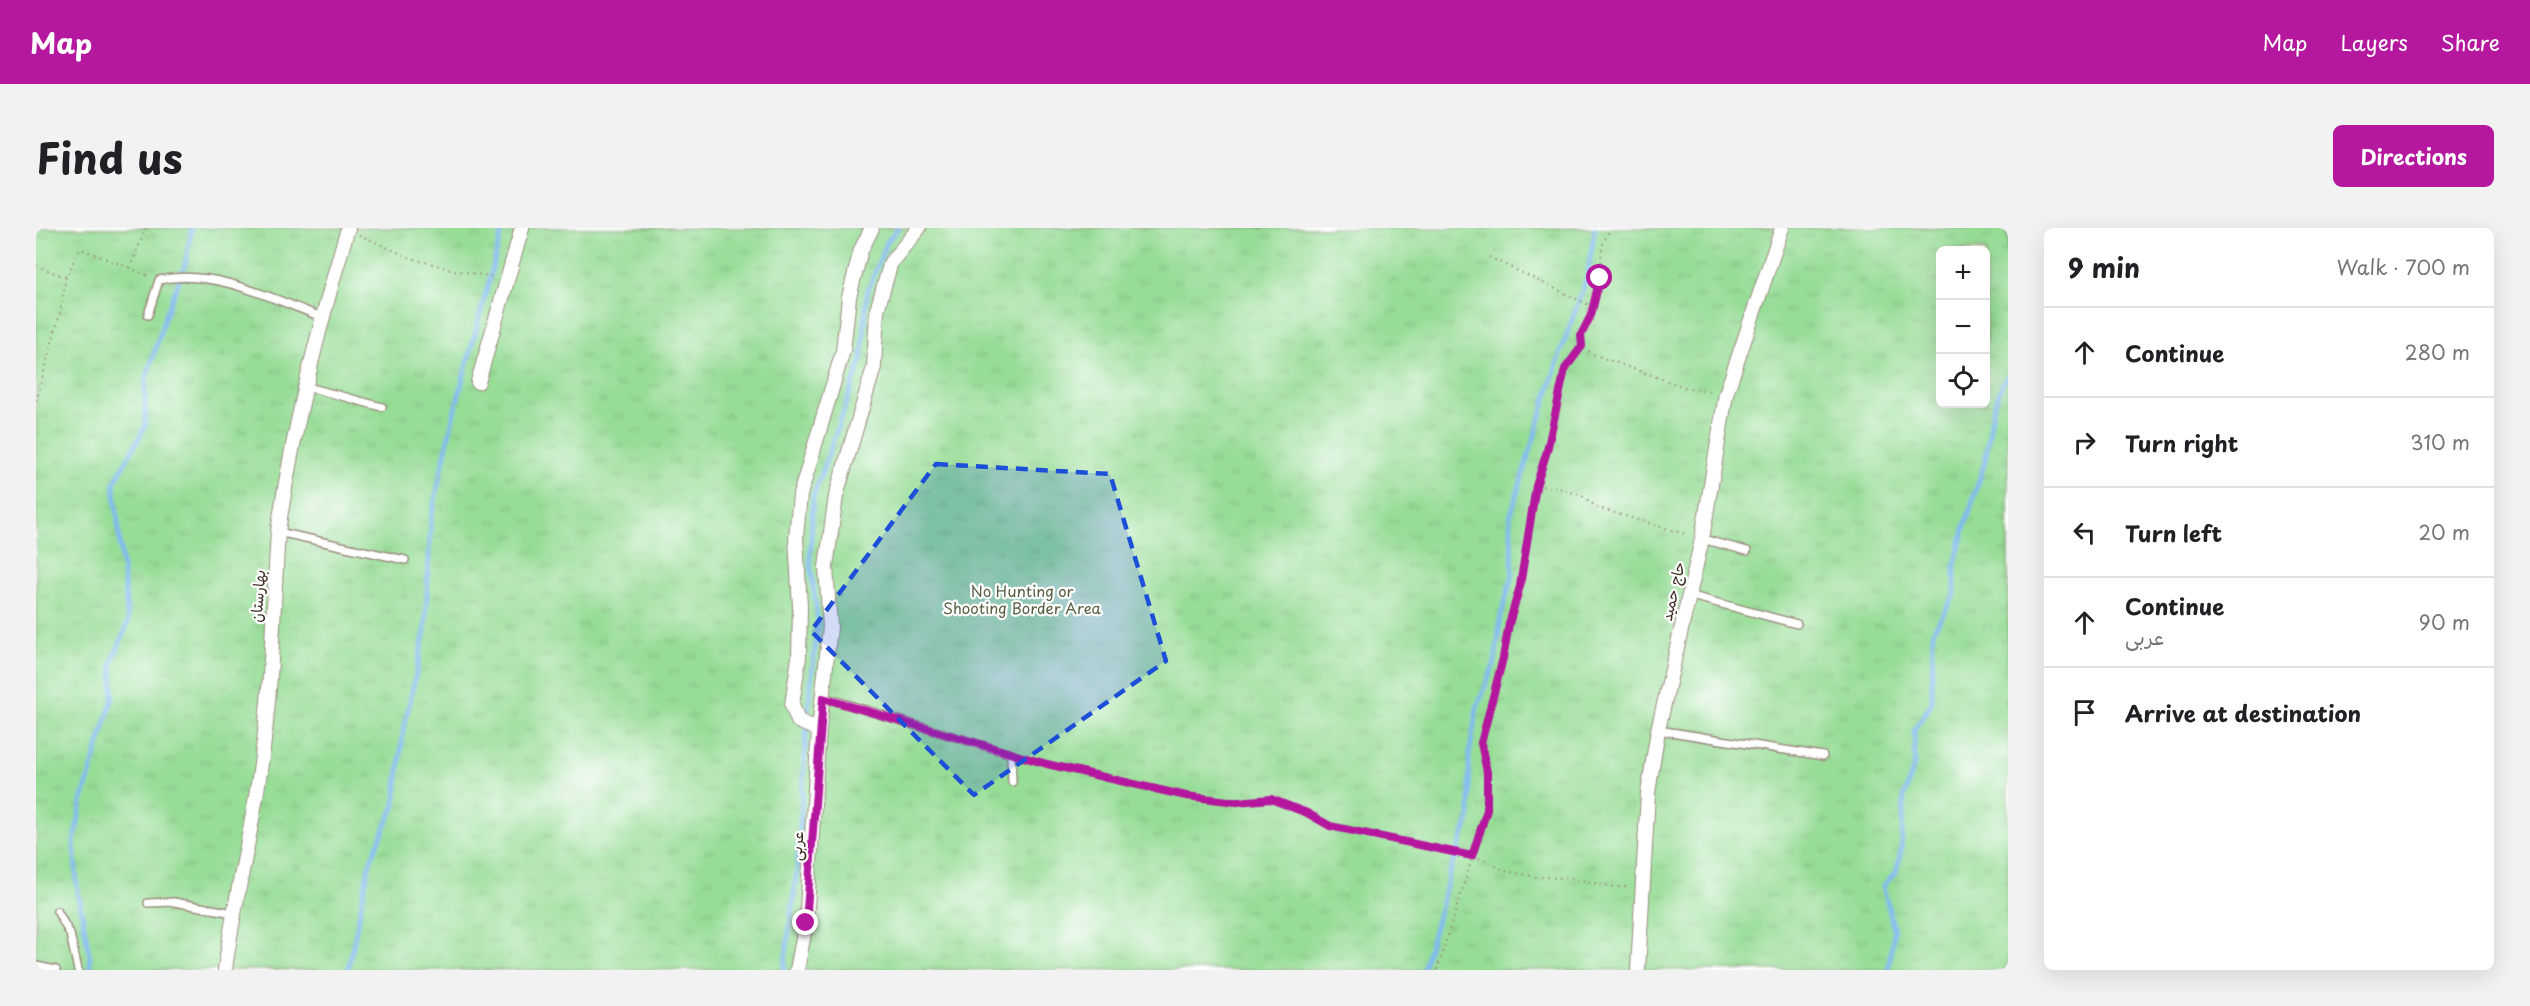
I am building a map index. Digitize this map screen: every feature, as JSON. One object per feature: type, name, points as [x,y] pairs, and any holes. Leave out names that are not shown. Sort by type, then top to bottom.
[{"type":"street","points":[[478,382],[522,228]]},
{"type":"street","points":[[816,729],[798,721],[792,705],[799,657],[800,608],[796,537],[800,495],[843,351],[849,297],[861,250],[872,228]]},
{"type":"street","name":"عربی","points":[[798,970],[807,912],[816,729],[823,698],[830,627],[826,567],[836,496],[874,367],[878,310],[891,261],[919,228]]},
{"type":"street","name":"حاج حمید","points":[[1638,970],[1648,793],[1658,730],[1702,539],[1726,394],[1782,228]]},
{"type":"street","name":"بهارستان","points":[[225,970],[232,913],[250,838],[262,761],[278,531],[304,386],[321,317],[347,229]]},
{"type":"lane","points":[[147,315],[159,280],[176,276],[221,282],[321,317]]},
{"type":"lane","points":[[304,386],[382,407]]},
{"type":"lane","points":[[278,531],[405,560]]},
{"type":"lane","points":[[1702,539],[1747,551]]},
{"type":"lane","points":[[1688,595],[1797,624]]},
{"type":"lane","points":[[823,698],[1011,754],[1012,782]]},
{"type":"lane","points":[[1658,730],[1823,756]]},
{"type":"lane","points":[[148,903],[174,902],[232,913]]},
{"type":"lane","points":[[57,911],[70,934],[78,970]]},
{"type":"lane","points":[[36,966],[56,970]]},
{"type":"path","points":[[130,268],[146,228]]},
{"type":"path","points":[[1437,970],[1487,810],[1487,772],[1481,743],[1520,586],[1536,486],[1547,451],[1565,369],[1582,346],[1581,335],[1591,315],[1600,278],[1602,246],[1610,228]]},
{"type":"path","points":[[347,229],[411,258],[453,270],[498,277]]},
{"type":"path","points":[[36,401],[60,313],[66,277],[74,265],[76,254],[81,249],[159,280]]},
{"type":"path","points":[[1489,257],[1587,304],[1591,309]]},
{"type":"path","points":[[36,266],[66,277]]},
{"type":"path","points":[[1582,346],[1592,354],[1684,387],[1726,394]]},
{"type":"path","points":[[1536,486],[1555,487],[1581,495],[1598,508],[1702,539]]},
{"type":"path","points":[[1011,754],[1186,796],[1237,802],[1271,799],[1307,813],[1330,826],[1376,838],[1462,853],[1488,861],[1504,871],[1537,877],[1570,878],[1614,887],[1642,887]]},
{"type":"highlighted area","points":[[936,464],[1110,474],[1166,661],[974,795],[811,631]]},
{"type":"green space","name":"No Hunting or Shooting Border Area","points":[[36,228],[2008,228],[2008,970],[36,970]]},
{"type":"waterway","points":[[90,970],[90,958],[77,886],[74,842],[82,801],[113,697],[112,662],[128,623],[114,483],[145,427],[145,383],[166,314],[185,265],[192,228]]},
{"type":"waterway","points":[[348,970],[370,862],[395,805],[403,733],[425,631],[431,518],[454,413],[503,228]]},
{"type":"waterway","points":[[784,970],[797,870],[808,707],[818,623],[810,560],[813,497],[862,359],[867,292],[887,242],[898,228]]},
{"type":"waterway","points":[[1423,970],[1450,872],[1470,817],[1469,756],[1477,708],[1495,662],[1501,615],[1513,573],[1510,517],[1558,360],[1587,277],[1595,228]]},
{"type":"waterway","points":[[1888,970],[1894,930],[1883,886],[1896,872],[1901,851],[1904,797],[1915,762],[1914,730],[1932,702],[1933,631],[1955,594],[1955,565],[1985,461],[1993,409],[2008,375]]},
{"type":"route","points":[[806,923],[823,698],[1011,754],[1098,777],[1139,784],[1186,796],[1237,802],[1271,799],[1307,813],[1330,826],[1376,838],[1450,850],[1472,856],[1487,810],[1487,772],[1481,743],[1520,586],[1536,486],[1547,451],[1565,369],[1582,346],[1581,335],[1591,315],[1600,278]]}]
